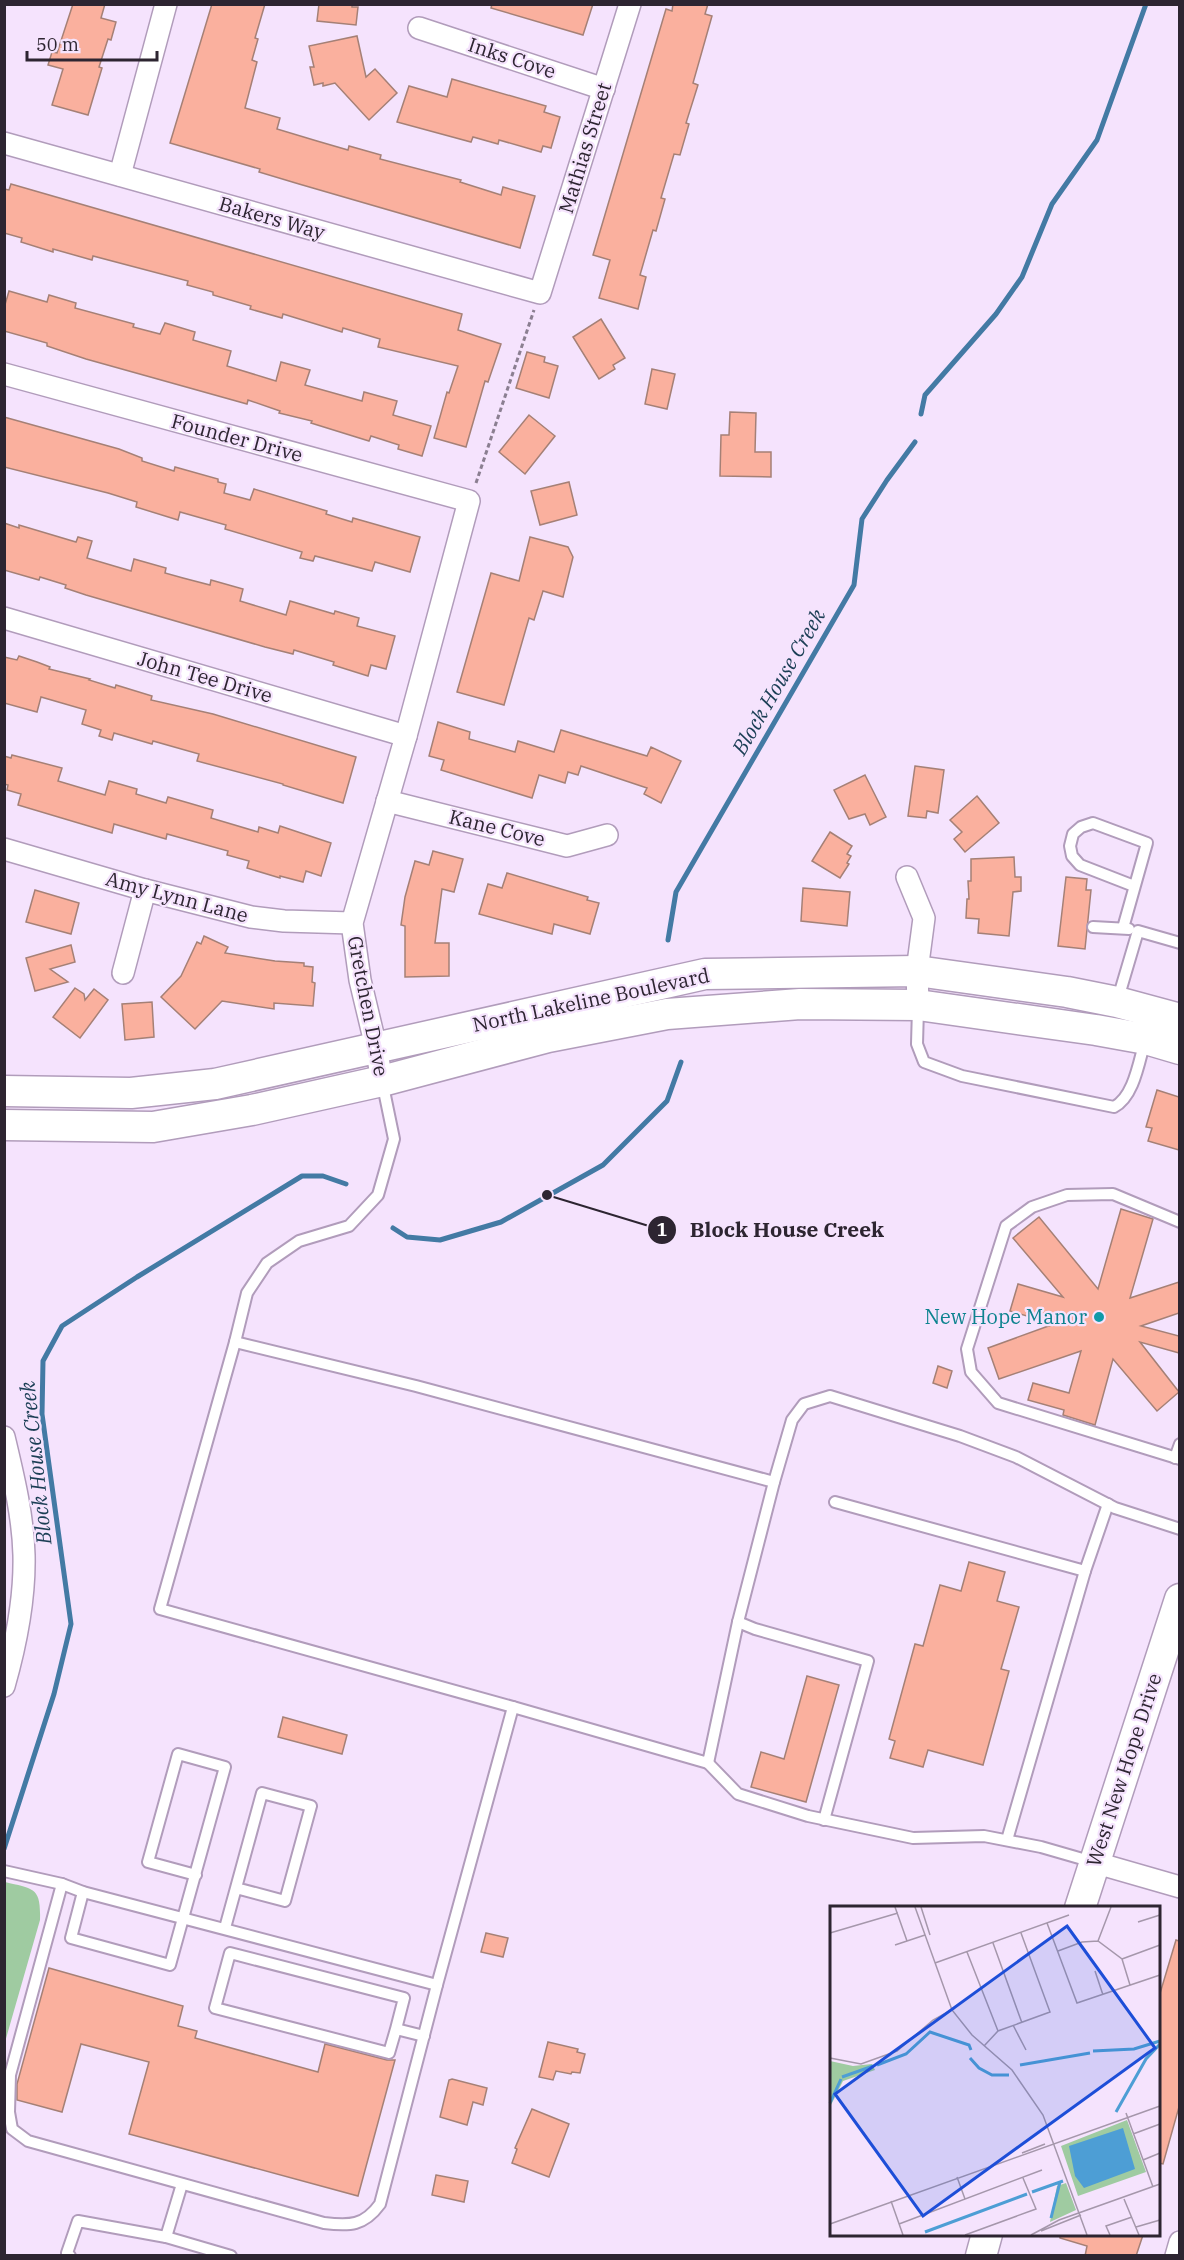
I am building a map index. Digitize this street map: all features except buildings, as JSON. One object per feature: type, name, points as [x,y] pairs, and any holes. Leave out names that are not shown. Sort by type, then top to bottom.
[{"type":"main road","name":"North Lakeline Boulevard","points":[[5,1093],[131,1093],[214,1084],[705,974],[917,972],[1067,992],[1117,1002],[1179,1019]]},
{"type":"main road","name":"North Lakeline Boulevard","points":[[4,1125],[153,1127],[252,1110],[382,1081],[548,1037],[667,1014],[800,1004],[918,1005],[1146,1039],[1179,1049]]},
{"type":"main road","name":"West New Hope Drive","points":[[1081,1906],[1179,1599]]},
{"type":"main road","points":[[981,2256],[987,2236]]},
{"type":"street","points":[[120,176],[166,4]]},
{"type":"street","name":"Mathias Street","points":[[540,292],[630,4]]},
{"type":"street","name":"Inks Cove","points":[[420,28],[604,89]]},
{"type":"street","name":"Bakers Way","points":[[4,143],[540,292]]},
{"type":"street","name":"Founder Drive","points":[[4,374],[469,501]]},
{"type":"street","name":"Gretchen Drive","points":[[382,1081],[360,980],[352,923],[406,736],[469,501]]},
{"type":"street","name":"John Tee Drive","points":[[4,618],[406,736]]},
{"type":"street","name":"Kane Cove","points":[[387,801],[567,846],[607,835]]},
{"type":"street","name":"Amy Lynn Lane","points":[[4,849],[145,891],[252,917],[284,921],[352,923]]},
{"type":"street","points":[[907,877],[924,918],[917,972],[918,1005]]},
{"type":"street","points":[[123,973],[145,891]]},
{"type":"street","points":[[4,1437],[20,1512],[24,1553],[23,1596],[4,1686]]},
{"type":"street","points":[[1093,1862],[1179,1887]]},
{"type":"street","points":[[1176,2256],[1179,2242]]},
{"type":"lane","points":[[1122,928],[1147,843],[1093,823],[1081,827],[1073,834],[1070,846],[1072,855],[1080,865],[1134,886]]},
{"type":"lane","points":[[1093,927],[1122,928],[1179,943]]},
{"type":"lane","points":[[1117,1002],[1138,931]]},
{"type":"lane","points":[[918,1005],[917,1044],[924,1062],[963,1076],[1114,1107],[1120,1104],[1130,1089],[1146,1039]]},
{"type":"lane","name":"Gretchen Drive","points":[[382,1081],[394,1139],[378,1195],[349,1227],[299,1241],[267,1263],[247,1293],[236,1342],[160,1610],[513,1707]]},
{"type":"lane","points":[[1179,1222],[1113,1194],[1067,1196],[1032,1207],[1006,1226],[967,1349],[971,1372],[998,1403],[1177,1459],[1179,1444]]},
{"type":"lane","points":[[236,1342],[417,1386],[774,1482]]},
{"type":"lane","points":[[708,1763],[738,1622],[774,1482],[792,1420],[804,1404],[830,1396],[960,1436],[1012,1456],[1108,1504],[1179,1529]]},
{"type":"lane","points":[[835,1502],[1085,1571]]},
{"type":"lane","points":[[1007,1840],[1085,1571],[1108,1504]]},
{"type":"lane","points":[[738,1622],[868,1661],[824,1820]]},
{"type":"lane","points":[[62,1884],[10,2074],[9,2112],[12,2129],[28,2141],[324,2223],[348,2226],[370,2217],[380,2204],[513,1707],[708,1763],[738,1794],[824,1820],[913,1838],[984,1836],[1041,1847],[1093,1862]]},
{"type":"lane","points":[[83,1892],[71,1938],[170,1965],[196,1875],[225,1767],[178,1754],[148,1862],[196,1875]]},
{"type":"lane","points":[[225,1928],[262,1793],[311,1806],[285,1901],[236,1888]]},
{"type":"lane","points":[[4,1871],[62,1884],[83,1892],[437,1985]]},
{"type":"lane","points":[[230,1953],[404,1998],[396,2029],[389,2053],[215,2008],[230,1953]]},
{"type":"lane","points":[[396,2029],[424,2036]]},
{"type":"lane","points":[[166,2237],[182,2184]]},
{"type":"lane","points":[[70,2256],[68,2253],[78,2221],[166,2237],[231,2256]]},
{"type":"path","points":[[469,501],[540,292]]},
{"type":"green space","points":[[5,1882],[34,1891],[39,1901],[40,1920],[5,2042]]},
{"type":"waterway","name":"Block House Creek","points":[[921,414],[925,395],[996,314],[1022,277],[1052,204],[1097,140],[1146,4]]},
{"type":"waterway","name":"Block House Creek","points":[[668,940],[676,892],[854,585],[862,519],[915,442]]},
{"type":"waterway","name":"Block House Creek","points":[[393,1228],[407,1237],[440,1240],[501,1222],[603,1165],[667,1101],[681,1062]]},
{"type":"waterway","name":"Block House Creek","points":[[4,1849],[54,1694],[71,1624],[42,1414],[43,1361],[62,1326],[137,1277],[302,1176],[323,1176],[346,1184]]},
{"type":"place","name":"Block House Creek","points":[[547,1195]]},
{"type":"place","name":"New Hope Manor","points":[[1099,1317]]}]
